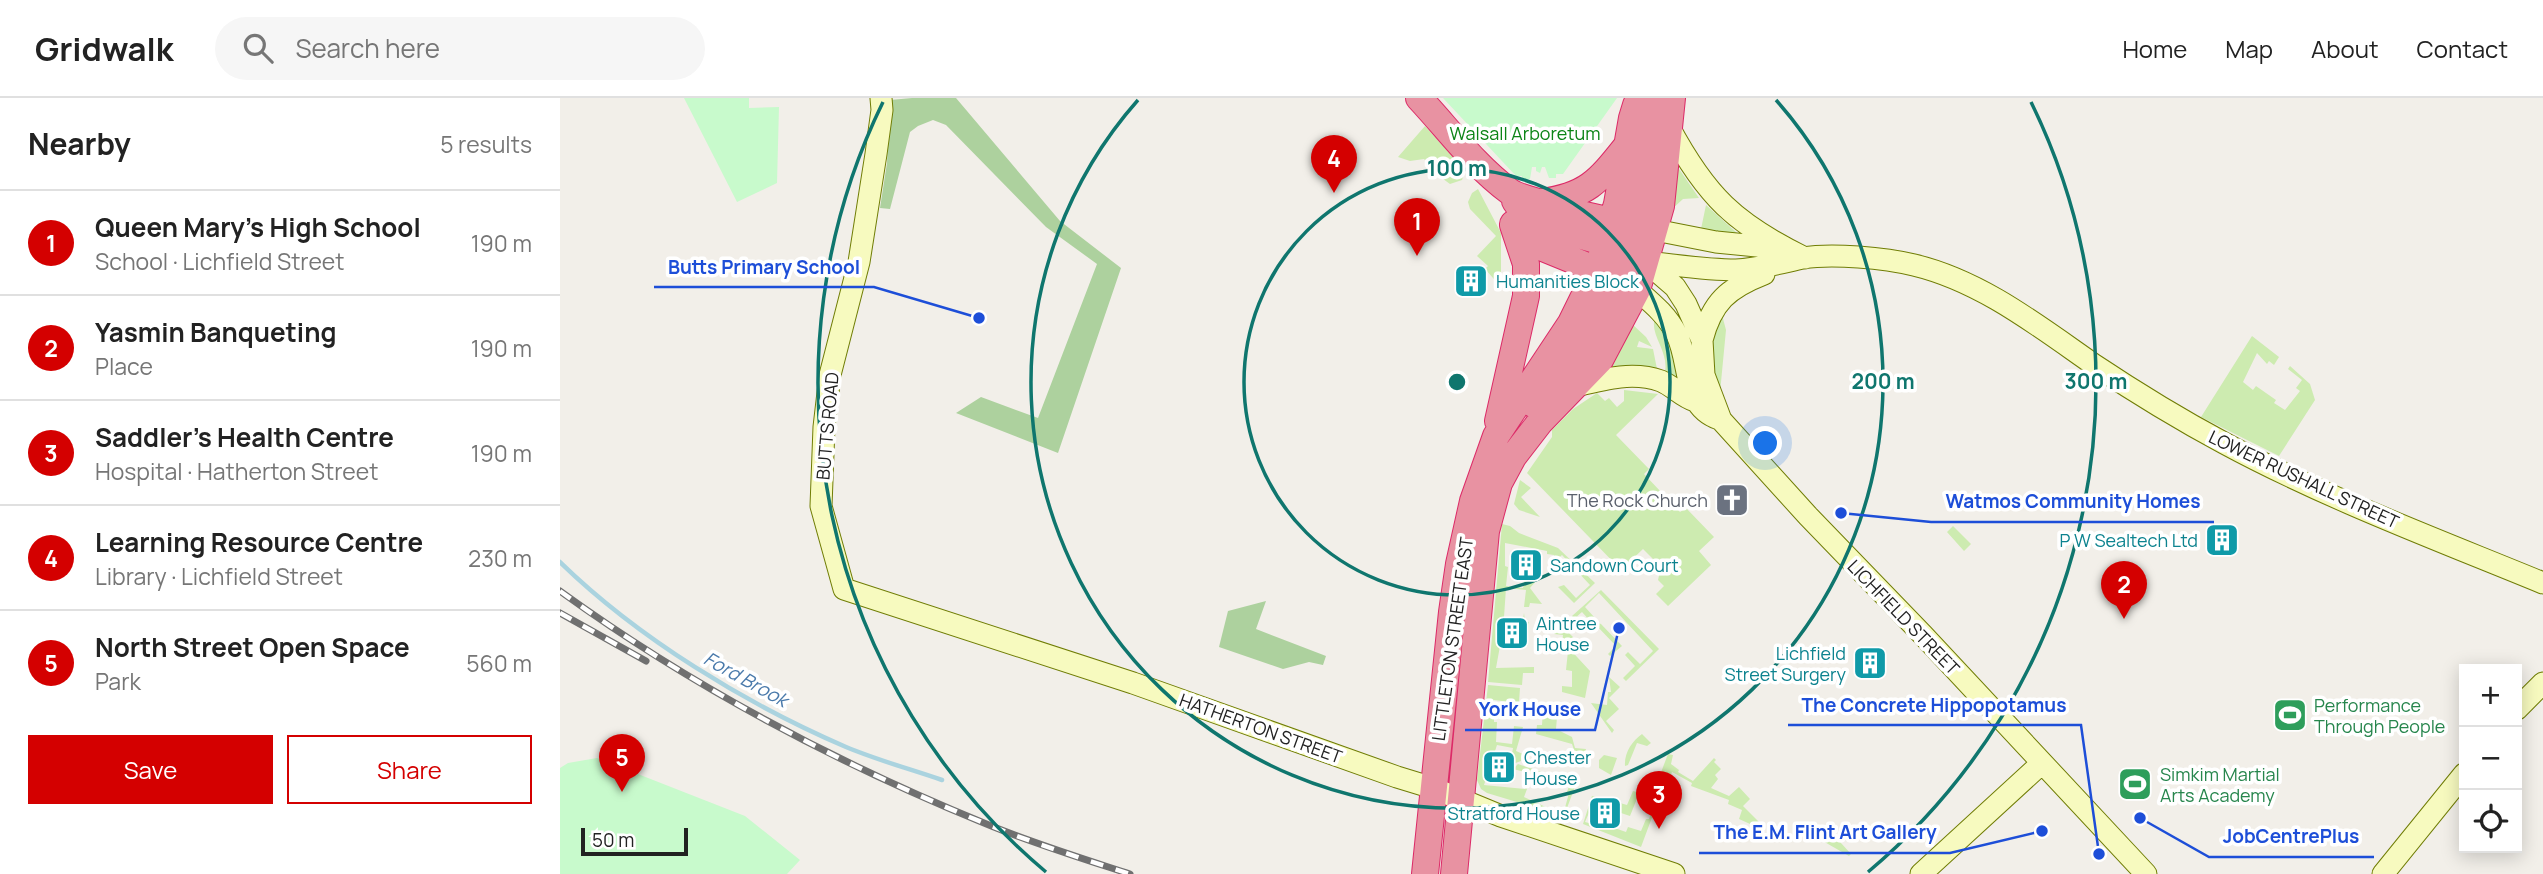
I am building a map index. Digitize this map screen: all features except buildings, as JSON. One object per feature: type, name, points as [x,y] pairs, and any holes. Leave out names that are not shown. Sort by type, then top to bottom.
[{"type":"highway","name":"LICHFIELD STREET","points":[[1419,98],[1487,172],[1511,193],[1542,202],[1625,253]]},
{"type":"highway","points":[[1647,98],[1652,110],[1641,191],[1625,253],[1625,147],[1636,105],[1647,98]]},
{"type":"highway","points":[[1625,253],[1666,177],[1672,98]]},
{"type":"highway","points":[[1542,202],[1588,189],[1625,147]]},
{"type":"highway","name":"LICHFIELD STREET","points":[[1487,172],[1490,188],[1513,225],[1550,252],[1625,253]]},
{"type":"highway","points":[[1511,193],[1527,218],[1625,253]]},
{"type":"highway","points":[[1505,423],[1498,419],[1523,314],[1527,282],[1524,255],[1513,225]]},
{"type":"highway","name":"LITTLETON STREET EAST","points":[[1454,874],[1486,531],[1495,496],[1509,464],[1525,438],[1600,359],[1625,253]]},
{"type":"highway","name":"LITTLETON STREET EAST","points":[[1425,874],[1460,564],[1473,500],[1492,447],[1505,423],[1572,323],[1625,253]]},
{"type":"street","name":"BUTTS ROAD","points":[[844,589],[821,506],[824,427],[830,375],[859,262],[882,110],[881,98]]},
{"type":"street","name":"LOWER RUSHALL STREET","points":[[1669,127],[1686,159],[1711,193],[1751,229],[1805,258]]},
{"type":"street","name":"LOWER RUSHALL STREET","points":[[1625,253],[1716,242],[1783,249],[1805,258]]},
{"type":"street","name":"LOWER RUSHALL STREET","points":[[1625,253],[1735,270],[1778,265],[1805,258],[1883,260],[1914,265],[1954,278],[2010,306],[2100,368],[2223,443],[2340,499],[2543,583]]},
{"type":"street","name":"LICHFIELD STREET","points":[[1625,253],[1675,287],[1686,304],[1702,340],[1704,375],[1721,420],[2146,874]]},
{"type":"street","name":"LICHFIELD STREET","points":[[1625,253],[1674,328],[1695,401],[1710,416],[1721,420]]},
{"type":"street","points":[[1702,340],[1711,314],[1723,296],[1747,280],[1805,258]]},
{"type":"street","points":[[1576,386],[1621,376],[1640,378],[1659,381],[1695,401]]},
{"type":"street","name":"HATHERTON STREET","points":[[844,589],[1133,682],[1461,798],[1501,816],[1674,874]]},
{"type":"street","points":[[2522,704],[2543,683]]},
{"type":"street","points":[[1921,874],[2042,763]]},
{"type":"street","points":[[2383,874],[2459,780]]},
{"type":"green space","points":[[684,98],[749,98],[749,108],[779,107],[777,183],[737,202]]},
{"type":"green space","points":[[956,98],[1060,221],[1121,268],[1058,453],[956,413],[981,397],[1038,418],[1097,264],[1046,227],[946,125],[933,120],[910,132],[890,209],[880,208],[887,163],[890,100]]},
{"type":"green space","name":"Walsall Arboretum","points":[[1443,98],[1617,98],[1563,174],[1549,178],[1545,167],[1542,167],[1540,173],[1536,171],[1536,167],[1532,167],[1530,179],[1522,180],[1522,176],[1516,176]]},
{"type":"green space","points":[[1425,126],[1462,167],[1462,180],[1450,184],[1424,159],[1410,161],[1398,157]]},
{"type":"green space","points":[[1677,169],[1699,198],[1683,199],[1671,210]]},
{"type":"green space","points":[[1478,189],[1501,233],[1501,287],[1485,269],[1488,266],[1477,256],[1496,236],[1470,209],[1468,202],[1472,193]]},
{"type":"green space","points":[[1706,205],[1737,233],[1737,234],[1701,229]]},
{"type":"green space","points":[[1721,311],[1726,330],[1719,403],[1710,345]]},
{"type":"green space","points":[[1655,318],[1671,339],[1678,377],[1665,372],[1664,357],[1655,330]]},
{"type":"green space","points":[[1632,324],[1652,347],[1639,341],[1637,347],[1653,349],[1657,369],[1610,367]]},
{"type":"green space","points":[[2252,336],[2279,357],[2274,365],[2269,361],[2267,364],[2257,353],[2243,382],[2253,390],[2256,386],[2285,410],[2300,391],[2296,388],[2302,380],[2288,369],[2290,366],[2310,384],[2315,400],[2279,456],[2201,417]]},
{"type":"green space","points":[[1624,390],[1658,394],[1616,435],[1649,469],[1644,474],[1680,512],[1686,508],[1714,537],[1699,551],[1711,565],[1668,606],[1656,594],[1664,586],[1658,580],[1661,567],[1643,549],[1621,570],[1527,473],[1552,437],[1552,430],[1573,409],[1597,393],[1605,401],[1609,398],[1617,407],[1624,401]]},
{"type":"green space","points":[[1520,480],[1531,488],[1521,497],[1540,517],[1519,510],[1514,504]]},
{"type":"green space","points":[[1502,524],[1558,548],[1595,583],[1574,603],[1558,587],[1564,585],[1576,598],[1590,585],[1562,555],[1553,563],[1554,555],[1547,554],[1547,551],[1505,543],[1505,566],[1508,567],[1506,586],[1523,588],[1526,570],[1536,581],[1530,588],[1542,604],[1530,603],[1529,607],[1524,607],[1526,590],[1506,588],[1502,646],[1496,668],[1534,667],[1534,673],[1523,673],[1522,685],[1488,682]]},
{"type":"green space","points":[[1953,526],[1971,544],[1964,551],[1947,532]]},
{"type":"green space","points":[[1601,590],[1659,649],[1626,681],[1623,678],[1635,666],[1625,655],[1628,652],[1640,664],[1653,651],[1599,593],[1585,607],[1595,618],[1591,622],[1582,612],[1574,619],[1572,616]]},
{"type":"green space","points":[[1266,601],[1256,629],[1326,656],[1323,665],[1309,662],[1283,669],[1219,647],[1228,611]]},
{"type":"green space","points":[[1524,613],[1525,621],[1529,622],[1528,646],[1519,646]]},
{"type":"green space","points":[[1598,623],[1622,646],[1610,656],[1608,654],[1616,646],[1596,625]]},
{"type":"green space","points":[[1562,626],[1573,637],[1566,645],[1590,671],[1585,698],[1562,692],[1562,686],[1572,687],[1572,671],[1566,670],[1568,651],[1561,650],[1563,635],[1554,634]]},
{"type":"green space","points":[[1609,677],[1620,687],[1609,698],[1619,709],[1606,721],[1614,730],[1612,733],[1591,703],[1607,705],[1608,692],[1611,692]]},
{"type":"green space","points":[[1488,685],[1520,688],[1519,702],[1533,703],[1536,708],[1494,700],[1496,742],[1512,744],[1514,726],[1523,727],[1516,751],[1523,754],[1521,761],[1510,765],[1513,748],[1497,745],[1484,785],[1525,789],[1529,773],[1513,769],[1518,764],[1551,775],[1547,787],[1530,781],[1524,797],[1563,815],[1573,774],[1579,776],[1564,816],[1481,789],[1477,780]]},
{"type":"green space","points":[[1543,708],[1557,717],[1556,729],[1572,737],[1575,748],[1586,749],[1583,763],[1571,759],[1574,750],[1572,744],[1536,734],[1537,725],[1542,725]]},
{"type":"green space","points":[[1642,734],[1651,743],[1647,746],[1637,743],[1628,765],[1625,766],[1629,748]]},
{"type":"green space","points":[[1668,754],[1673,755],[1671,764],[1678,772],[1693,781],[1714,758],[1714,762],[1721,769],[1715,775],[1718,779],[1711,788],[1729,796],[1739,787],[1750,799],[1743,806],[1761,824],[1759,828],[1739,819],[1742,810],[1728,804],[1729,800],[1691,786],[1692,783],[1672,772],[1641,847],[1583,824],[1592,796],[1610,802],[1607,806],[1594,801],[1585,822],[1626,832],[1628,827],[1641,831],[1651,814],[1648,813],[1652,800],[1638,796],[1630,816],[1612,810],[1613,801],[1627,805],[1633,791],[1652,796]]},
{"type":"green space","points":[[1604,755],[1617,758],[1611,775],[1599,768],[1599,760]]},
{"type":"green space","points":[[597,758],[745,816],[800,860],[787,874],[560,874],[560,768],[568,763]]},
{"type":"green space","points":[[1830,831],[1851,854],[1849,856],[1821,840]]},
{"type":"waterway","name":"Ford Brook","points":[[560,562],[658,643],[732,690],[846,747],[942,780]]},
{"type":"railway","points":[[560,591],[712,690],[819,748],[984,823],[1130,874]]},
{"type":"railway","points":[[560,613],[646,661]]},
{"type":"place","name":"Learning Resource Centre","points":[[1334,193]]},
{"type":"place","name":"Queen Mary's High School","points":[[1417,256]]},
{"type":"place","name":"Humanities Block","points":[[1471,281]]},
{"type":"place","name":"Butts Primary School","points":[[979,318]]},
{"type":"place","name":"The Rock Church","points":[[1732,500]]},
{"type":"place","name":"Watmos Community Homes","points":[[1841,513]]},
{"type":"place","name":"P W Sealtech Ltd","points":[[2222,540]]},
{"type":"place","name":"Sandown Court","points":[[1526,565]]},
{"type":"place","name":"Yasmin Banqueting","points":[[2124,619]]},
{"type":"place","name":"York House","points":[[1619,628]]},
{"type":"place","name":"Aintree House","points":[[1512,633]]},
{"type":"place","name":"Lichfield Street Surgery","points":[[1870,663]]},
{"type":"place","name":"Performance Through People","points":[[2290,715]]},
{"type":"place","name":"Chester House","points":[[1499,767]]},
{"type":"place","name":"Simkim Martial Arts Academy","points":[[2135,784]]},
{"type":"place","name":"North Street Open Space","points":[[622,792]]},
{"type":"place","name":"Stratford House","points":[[1605,813]]},
{"type":"place","name":"JobCentrePlus","points":[[2140,818]]},
{"type":"place","name":"Saddler's Health Centre","points":[[1659,829]]},
{"type":"place","name":"The E.M. Flint Art Gallery","points":[[2042,831]]},
{"type":"place","name":"The Concrete Hippopotamus","points":[[2099,854]]}]
